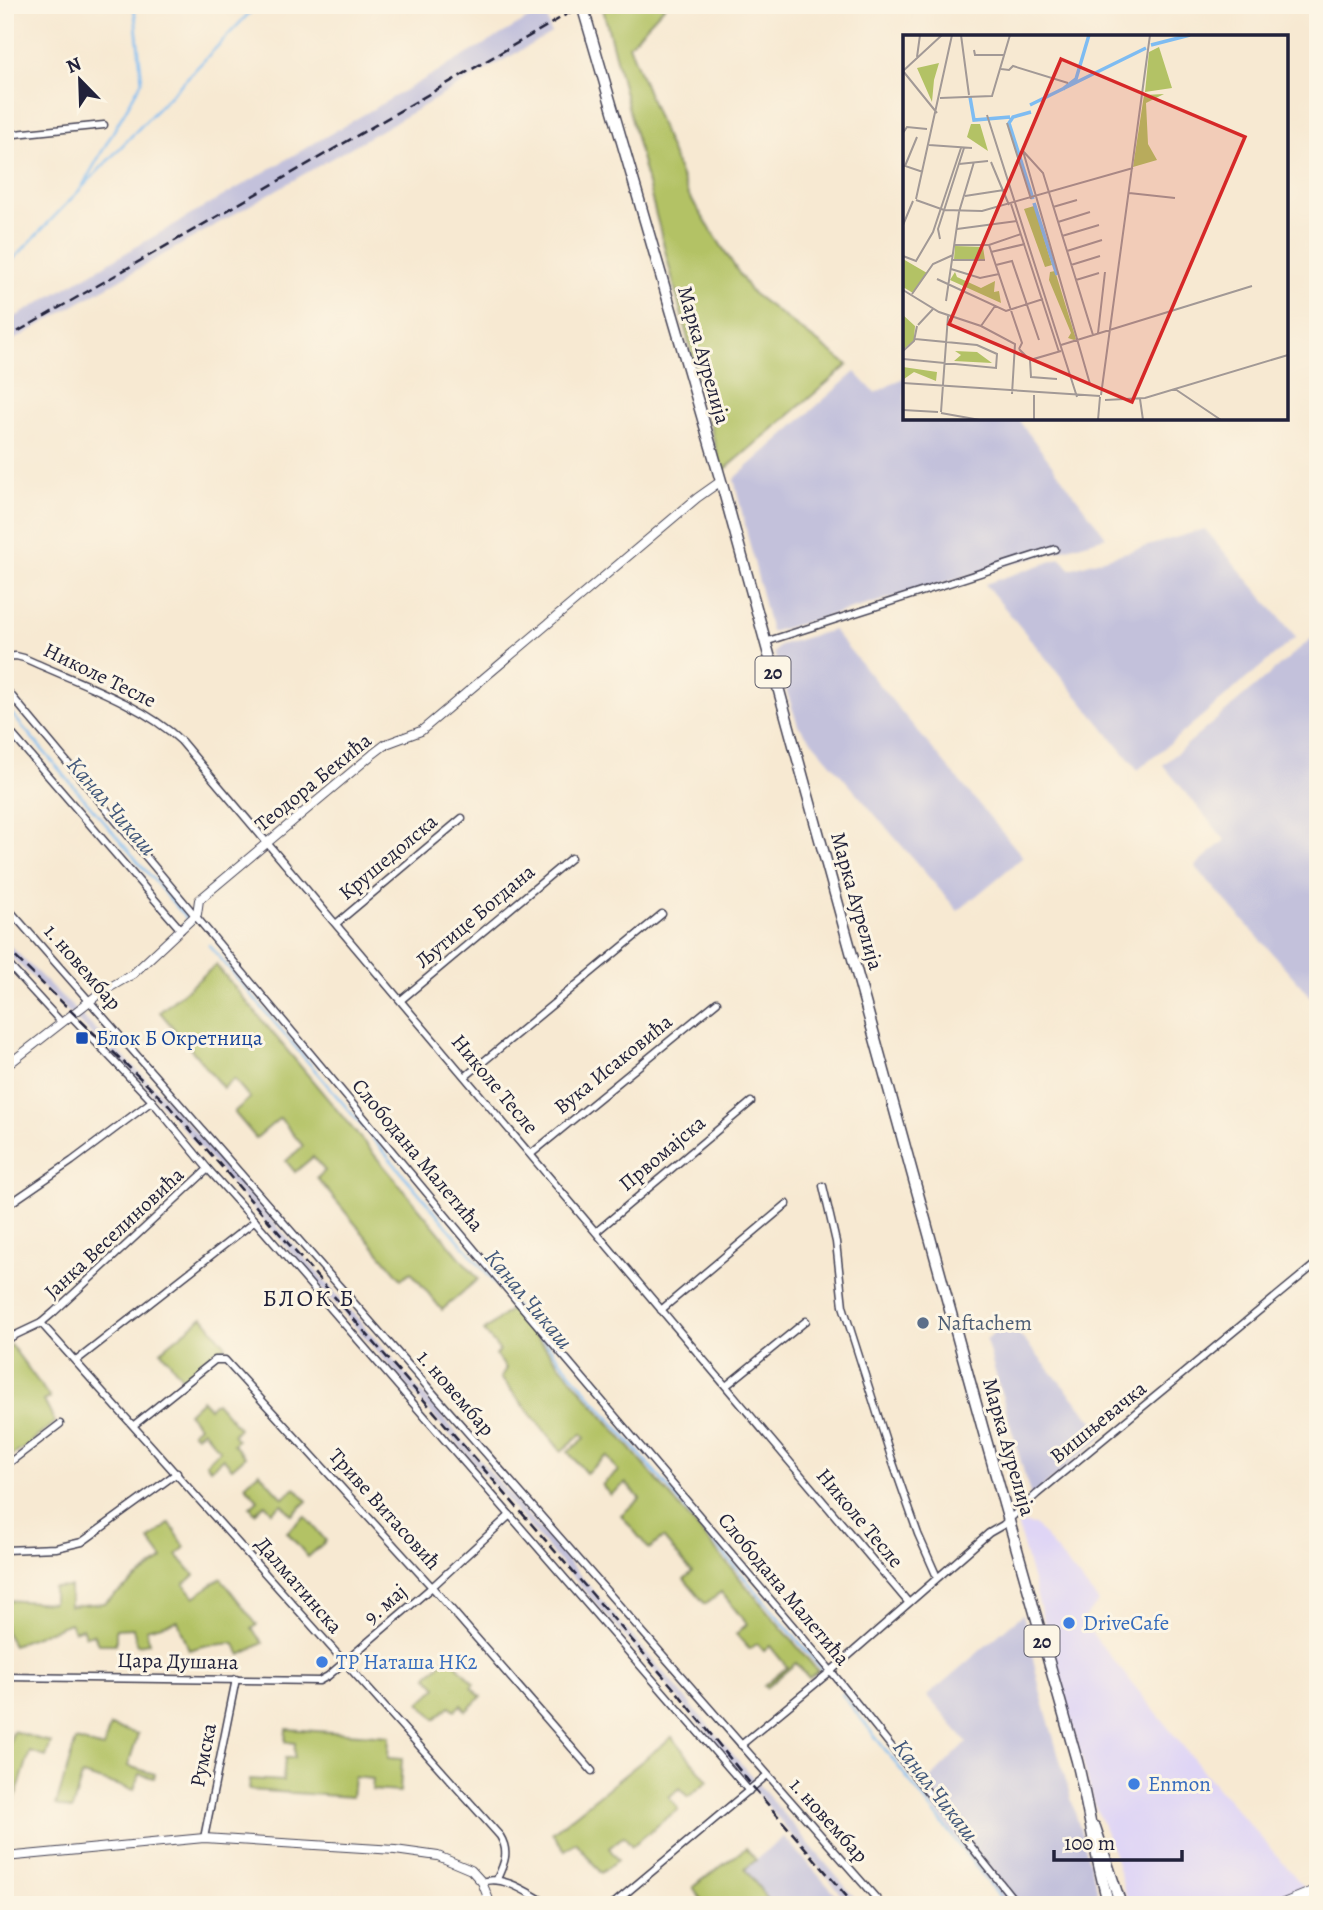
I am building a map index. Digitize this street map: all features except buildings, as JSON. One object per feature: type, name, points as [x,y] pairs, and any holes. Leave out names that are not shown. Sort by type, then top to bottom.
[{"type":"main road","name":"Марка Аурелија","points":[[582,5],[721,481],[1077,1761],[1108,1905]]},
{"type":"main road","name":"Марка Аурелија","points":[[1088,1808],[1121,1905]]},
{"type":"main road","points":[[1282,1905],[1318,1890]]},
{"type":"street","points":[[5,135],[104,125]]},
{"type":"street","name":"Теодора Бекића","points":[[5,1068],[61,1022],[133,974],[195,916],[199,900],[386,744],[421,731],[697,498],[721,481]]},
{"type":"street","points":[[765,642],[1055,549]]},
{"type":"street","name":"Николе Тесле","points":[[5,657],[24,658],[122,703],[166,727],[181,741],[908,1602]]},
{"type":"street","name":"Слободана Малетића","points":[[5,688],[831,1671],[1018,1905]]},
{"type":"street","points":[[5,726],[182,929]]},
{"type":"street","name":"Крушедолска","points":[[337,923],[462,818]]},
{"type":"street","name":"Љутице Богдана","points":[[401,1000],[571,859]]},
{"type":"street","name":"1. новембар","points":[[5,905],[766,1776],[882,1905]]},
{"type":"street","points":[[466,1076],[662,914]]},
{"type":"street","points":[[5,961],[61,1022]]},
{"type":"street","name":"Вука Исаковића","points":[[531,1154],[717,1002]]},
{"type":"street","name":"1. новембар","points":[[71,1016],[152,1101],[208,1169],[749,1791]]},
{"type":"street","points":[[5,1208],[152,1101]]},
{"type":"street","name":"Првомајска","points":[[596,1231],[751,1102]]},
{"type":"street","name":"Јанка Веселиновића","points":[[5,1340],[41,1323],[92,1279],[208,1169]]},
{"type":"street","points":[[823,1186],[836,1242],[843,1306],[901,1485],[937,1577]]},
{"type":"street","points":[[661,1310],[787,1204]]},
{"type":"street","points":[[76,1361],[255,1221]]},
{"type":"street","name":"Вишњевачка","points":[[741,1745],[831,1671],[989,1533],[1318,1262]]},
{"type":"street","points":[[726,1386],[806,1321]]},
{"type":"street","name":"Далматинска","points":[[41,1323],[500,1836],[505,1845],[506,1856],[497,1880]]},
{"type":"street","name":"Триве Витасовић","points":[[134,1425],[213,1362],[220,1358],[225,1360],[432,1587],[592,1771]]},
{"type":"street","points":[[5,1466],[60,1424]]},
{"type":"street","points":[[5,1550],[57,1548],[82,1542],[177,1473]]},
{"type":"street","name":"9. мај","points":[[344,1662],[432,1587],[510,1515]]},
{"type":"street","name":"Цара Душана","points":[[5,1677],[318,1681],[344,1662]]},
{"type":"street","name":"Румска","points":[[204,1838],[236,1679]]},
{"type":"street","points":[[612,1905],[766,1776]]},
{"type":"street","points":[[5,1857],[204,1838],[348,1846],[438,1856],[471,1870],[482,1882],[491,1905]]},
{"type":"street","points":[[482,1882],[497,1880],[550,1905]]},
{"type":"shaded area","points":[[545,9],[551,33],[5,345],[5,323]]},
{"type":"shaded area","points":[[855,372],[875,393],[903,378],[903,420],[1018,420],[1106,537],[771,632],[734,479]]},
{"type":"shaded area","points":[[1205,529],[1296,637],[1138,770],[985,584],[1061,558],[1070,569]]},
{"type":"shaded area","points":[[833,630],[1023,857],[958,911],[798,725],[774,653],[780,645]]},
{"type":"shaded area","points":[[1318,633],[1318,1005],[1195,866],[1225,840],[1163,765]]},
{"type":"shaded area","points":[[5,941],[168,1100],[612,1612],[861,1905],[850,1905],[670,1689],[203,1151],[142,1083],[5,951]]},
{"type":"shaded area","points":[[1007,1320],[1105,1435],[1031,1497],[986,1340]]},
{"type":"shaded area","points":[[1017,1523],[1035,1525],[1099,1602],[1084,1617],[1090,1631],[1208,1777],[1304,1887],[1260,1905],[1129,1905],[1113,1851],[1093,1800]]},
{"type":"shaded area","points":[[1023,1614],[1042,1698],[1102,1905],[1005,1905],[920,1789],[967,1742],[927,1696]]},
{"type":"shaded area","points":[[784,1837],[845,1905],[772,1905],[744,1869]]},
{"type":"green space","points":[[602,5],[666,5],[629,45],[688,194],[751,292],[848,365],[722,472]]},
{"type":"green space","points":[[216,965],[478,1279],[442,1310],[411,1272],[401,1279],[317,1178],[325,1171],[313,1157],[295,1172],[286,1161],[303,1146],[280,1118],[256,1138],[234,1112],[250,1098],[234,1079],[223,1088],[160,1012]]},
{"type":"green space","points":[[512,1308],[818,1671],[809,1678],[796,1663],[766,1688],[764,1686],[787,1667],[770,1646],[764,1651],[757,1643],[749,1649],[736,1634],[747,1624],[721,1592],[705,1604],[684,1579],[692,1572],[663,1538],[649,1549],[621,1515],[640,1499],[626,1483],[610,1495],[602,1485],[618,1471],[607,1456],[586,1473],[568,1452],[585,1438],[582,1434],[561,1451],[501,1378],[506,1368],[496,1355],[500,1351],[484,1331]]},
{"type":"green space","points":[[203,1317],[226,1346],[184,1380],[161,1351]]},
{"type":"green space","points":[[11,1345],[50,1398],[44,1401],[55,1422],[5,1460],[5,1348]]},
{"type":"green space","points":[[202,1400],[209,1408],[216,1402],[239,1428],[233,1434],[237,1440],[233,1444],[245,1457],[232,1468],[223,1458],[211,1469],[206,1463],[220,1450],[203,1430],[196,1436],[192,1432],[199,1426],[188,1413]]},
{"type":"green space","points":[[259,1472],[283,1498],[295,1488],[307,1501],[292,1515],[282,1504],[272,1512],[265,1504],[255,1513],[250,1507],[258,1500],[245,1485]]},
{"type":"green space","points":[[305,1516],[326,1541],[308,1557],[287,1532]]},
{"type":"green space","points":[[170,1523],[185,1547],[177,1555],[194,1575],[184,1584],[194,1597],[221,1578],[257,1625],[252,1629],[263,1643],[241,1655],[234,1643],[189,1650],[178,1621],[146,1629],[149,1643],[137,1645],[133,1628],[116,1629],[116,1644],[98,1644],[93,1634],[86,1636],[82,1628],[74,1631],[70,1623],[13,1645],[5,1631],[5,1600],[53,1603],[53,1588],[70,1587],[70,1606],[104,1603],[163,1559],[149,1540]]},
{"type":"green space","points":[[449,1656],[474,1684],[471,1687],[481,1697],[466,1711],[461,1705],[455,1710],[450,1706],[435,1719],[420,1703],[437,1687],[427,1676]]},
{"type":"green space","points":[[110,1726],[138,1734],[128,1766],[155,1774],[154,1778],[139,1774],[134,1790],[82,1775],[72,1810],[56,1805],[76,1740],[103,1748]]},
{"type":"green space","points":[[286,1729],[389,1736],[388,1758],[402,1759],[400,1792],[372,1790],[373,1779],[354,1777],[352,1797],[249,1790],[250,1779],[283,1781],[285,1758],[294,1758],[295,1743],[285,1742]]},
{"type":"green space","points":[[13,1731],[51,1743],[46,1757],[30,1752],[13,1805],[5,1803],[5,1749],[8,1749]]},
{"type":"green space","points":[[672,1737],[708,1781],[688,1797],[680,1788],[669,1797],[678,1809],[632,1846],[624,1836],[609,1848],[618,1860],[601,1873],[576,1842],[565,1850],[552,1833]]},
{"type":"green space","points":[[746,1848],[756,1860],[745,1869],[772,1905],[705,1905],[693,1887]]},
{"type":"waterway","points":[[83,185],[142,81],[134,5]]},
{"type":"waterway","name":"Канал Чикаш","points":[[5,268],[257,5]]},
{"type":"waterway","name":"Канал Чикаш","points":[[5,706],[187,919]]},
{"type":"waterway","name":"Канал Чикаш","points":[[209,945],[825,1673]]},
{"type":"waterway","name":"Канал Чикаш","points":[[842,1694],[1006,1905]]},
{"type":"railway","points":[[5,339],[583,5]]},
{"type":"railway","points":[[5,947],[169,1106],[677,1692],[753,1787],[854,1905]]},
{"type":"place","name":"Блок Б Окретница","points":[[82,1038]]},
{"type":"place","name":"Naftachem","points":[[923,1323]]},
{"type":"place","name":"DriveCafe","points":[[1069,1623]]},
{"type":"place","name":"ТР Наташа НК2","points":[[322,1662]]},
{"type":"place","name":"Enmon","points":[[1134,1784]]},
{"type":"district","name":"БЛОК Б","points":[[309,1298]]}]
